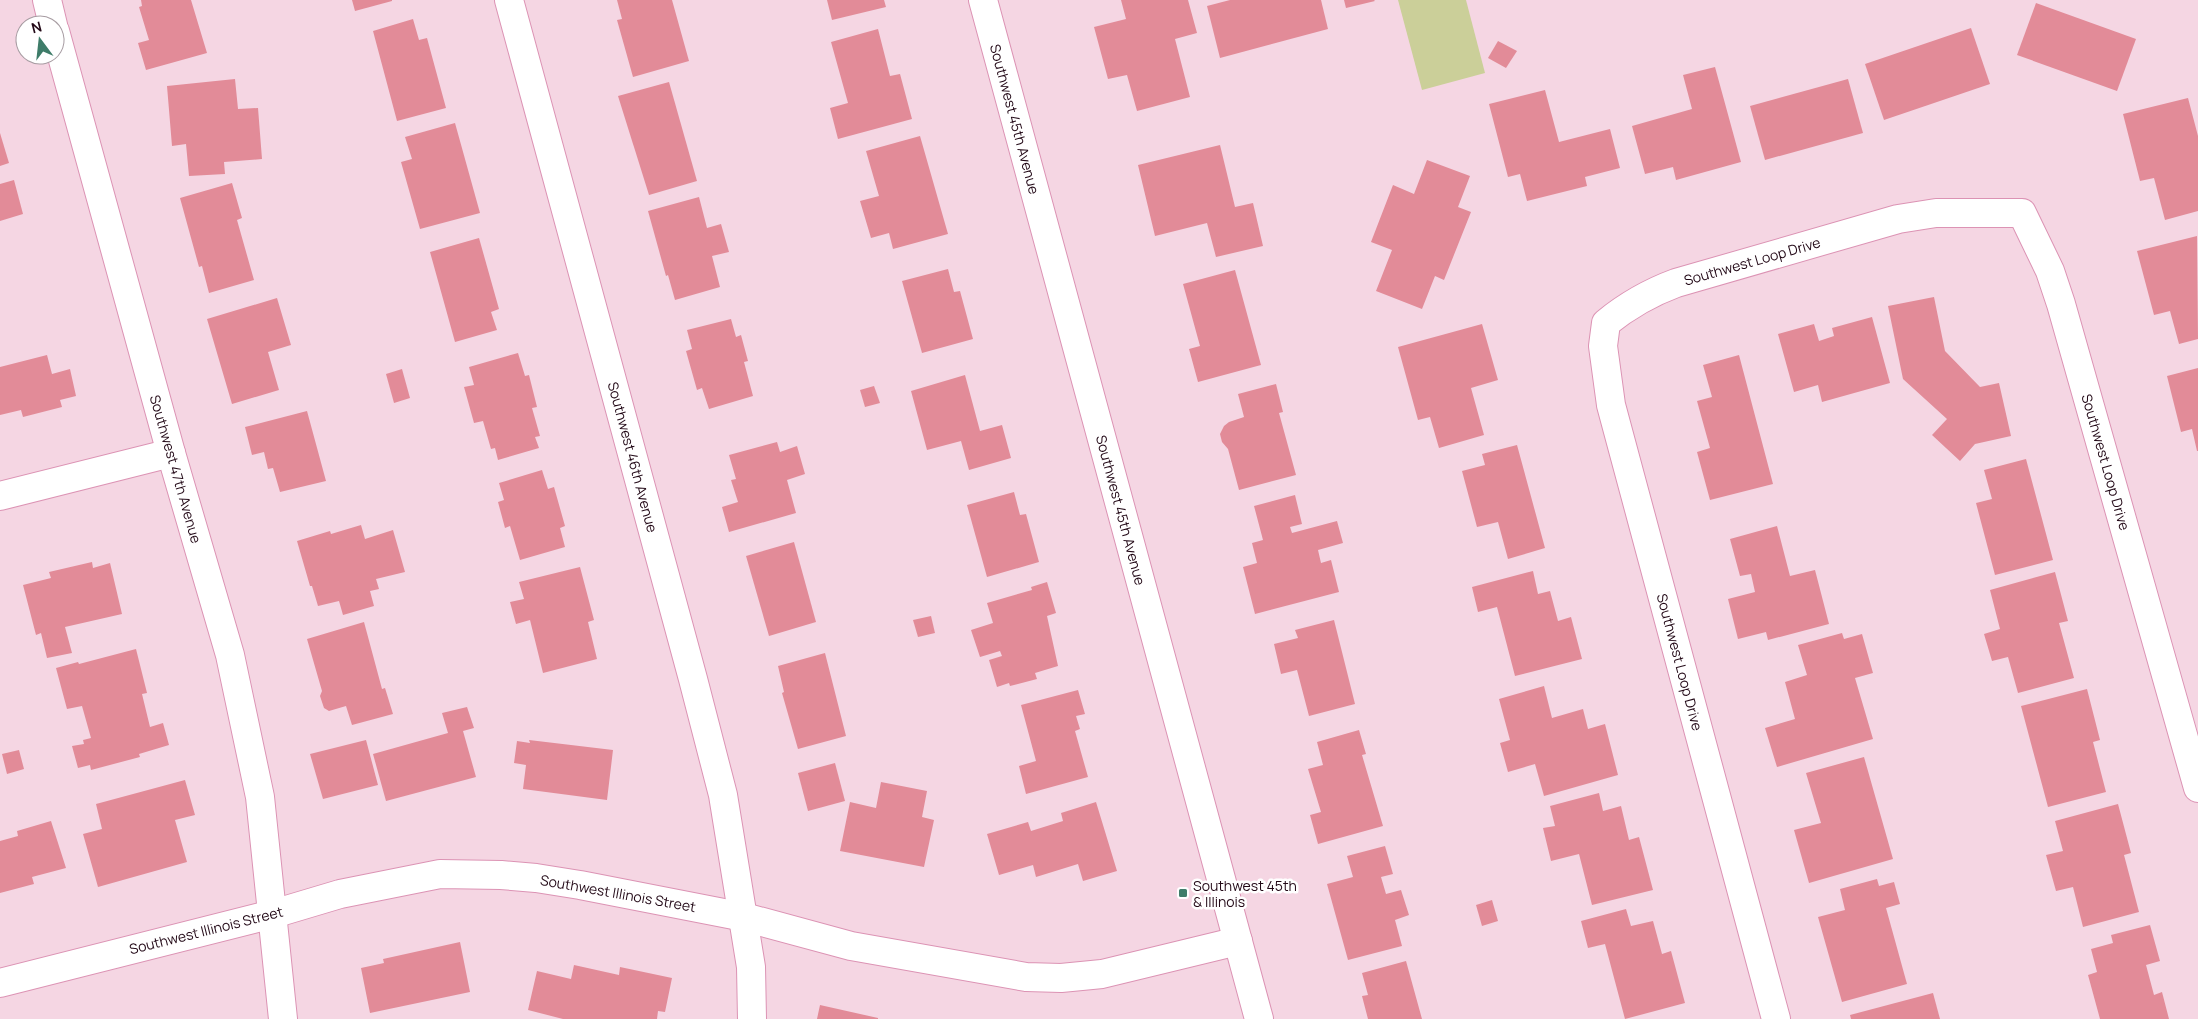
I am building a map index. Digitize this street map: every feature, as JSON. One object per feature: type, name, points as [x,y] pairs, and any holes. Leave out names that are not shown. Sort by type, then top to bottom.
[{"type":"street","points":[[47,0],[51,15]]},
{"type":"street","name":"Southwest 46th Avenue","points":[[509,0],[723,795],[751,968],[752,1019]]},
{"type":"street","name":"Southwest 45th Avenue","points":[[983,0],[1259,1019]]},
{"type":"street","name":"Southwest 47th Avenue","points":[[65,65],[171,454],[230,655],[260,797],[283,1019]]},
{"type":"street","name":"Southwest Loop Drive","points":[[1776,1019],[1611,405],[1603,346],[1606,323],[1623,309],[1649,293],[1676,283],[1898,220],[1936,212],[2022,213],[2050,271],[2061,304],[2198,788]]},
{"type":"street","points":[[0,496],[171,454]]},
{"type":"street","name":"Southwest Illinois Street","points":[[0,983],[272,914],[340,894],[440,874],[470,874],[545,880],[744,917],[851,946],[1026,977],[1061,978],[1102,974],[1238,941]]},
{"type":"green space","points":[[1398,0],[1466,0],[1485,73],[1422,90]]},
{"type":"building","points":[[141,0],[191,0],[207,53],[146,70],[138,43],[149,40],[139,7],[142,6]]},
{"type":"building","points":[[352,0],[392,0],[392,1],[355,11]]},
{"type":"building","points":[[617,0],[672,0],[689,61],[633,77],[617,20],[622,19]]},
{"type":"building","points":[[827,0],[884,0],[886,7],[832,20]]},
{"type":"building","points":[[1121,0],[1188,0],[1197,33],[1175,39],[1190,97],[1137,111],[1127,75],[1108,79],[1094,27],[1126,19]]},
{"type":"building","points":[[1230,0],[1321,0],[1328,29],[1220,58],[1207,6]]},
{"type":"building","points":[[1344,0],[1374,0],[1375,1],[1346,8]]},
{"type":"building","points":[[2036,3],[2136,39],[2117,91],[2017,55]]},
{"type":"building","points":[[413,19],[419,40],[427,38],[446,108],[397,121],[373,31]]},
{"type":"building","points":[[1971,28],[1990,84],[1884,120],[1865,64]]},
{"type":"building","points":[[878,29],[890,76],[900,74],[912,119],[838,139],[830,108],[848,103],[831,42]]},
{"type":"building","points":[[1498,41],[1517,51],[1506,68],[1488,58]]},
{"type":"building","points":[[1715,67],[1741,162],[1676,180],[1673,167],[1645,174],[1632,126],[1692,109],[1683,75]]},
{"type":"building","points":[[235,79],[238,109],[258,108],[262,159],[224,162],[225,174],[189,176],[186,144],[172,146],[167,86]]},
{"type":"building","points":[[1848,79],[1863,133],[1765,160],[1750,106]]},
{"type":"building","points":[[669,82],[697,181],[649,195],[618,96]]},
{"type":"building","points":[[1545,90],[1559,142],[1610,129],[1620,168],[1585,177],[1587,186],[1527,201],[1520,174],[1508,177],[1489,104]]},
{"type":"building","points":[[2188,98],[2198,136],[2198,211],[2165,220],[2154,178],[2140,181],[2123,114]]},
{"type":"building","points":[[455,123],[480,213],[420,229],[401,162],[412,159],[405,137]]},
{"type":"building","points":[[0,133],[9,163],[0,166]]},
{"type":"building","points":[[920,136],[948,234],[893,249],[889,233],[871,238],[860,201],[879,196],[866,151]]},
{"type":"building","points":[[1220,145],[1235,207],[1253,203],[1263,246],[1216,257],[1207,223],[1155,236],[1138,165]]},
{"type":"building","points":[[1427,160],[1470,176],[1458,207],[1471,212],[1444,280],[1435,276],[1422,309],[1376,291],[1392,250],[1371,242],[1393,185],[1414,194]]},
{"type":"building","points":[[14,180],[23,214],[0,221],[0,184]]},
{"type":"building","points":[[232,183],[242,218],[237,220],[254,280],[209,293],[202,266],[199,267],[180,198]]},
{"type":"building","points":[[699,197],[707,228],[721,224],[729,252],[712,256],[720,287],[675,300],[668,275],[666,276],[648,211]]},
{"type":"building","points":[[2197,236],[2198,339],[2179,344],[2170,311],[2154,315],[2137,251]]},
{"type":"building","points":[[479,238],[499,309],[491,312],[497,330],[455,342],[430,252]]},
{"type":"building","points":[[948,269],[954,292],[960,291],[973,339],[922,353],[902,281]]},
{"type":"building","points":[[1235,270],[1261,365],[1198,382],[1189,349],[1200,346],[1183,284]]},
{"type":"building","points":[[1934,297],[1945,351],[1980,387],[1999,383],[2011,436],[1975,444],[1960,461],[1932,435],[1947,419],[1903,379],[1888,306]]},
{"type":"building","points":[[277,298],[291,345],[268,352],[279,390],[232,404],[207,319]]},
{"type":"building","points":[[1872,317],[1890,383],[1822,402],[1818,385],[1794,392],[1778,334],[1814,324],[1819,341],[1834,336],[1832,328]]},
{"type":"building","points":[[731,319],[736,337],[741,335],[748,361],[744,362],[753,396],[709,409],[702,388],[697,390],[686,351],[692,349],[687,330]]},
{"type":"building","points":[[1482,324],[1498,380],[1471,388],[1484,435],[1439,448],[1430,417],[1418,420],[1398,347]]},
{"type":"building","points":[[518,353],[525,376],[529,375],[537,407],[532,408],[540,436],[535,437],[539,448],[498,460],[495,448],[491,449],[483,421],[474,423],[464,387],[474,385],[469,367]]},
{"type":"building","points":[[47,355],[52,374],[70,369],[76,396],[60,400],[62,407],[23,417],[21,410],[0,415],[0,367]]},
{"type":"building","points":[[1739,355],[1773,484],[1710,500],[1697,452],[1710,448],[1697,401],[1712,397],[1703,365]]},
{"type":"building","points":[[2198,368],[2197,451],[2192,429],[2181,432],[2167,376]]},
{"type":"building","points":[[402,369],[410,398],[394,403],[386,374]]},
{"type":"building","points":[[965,375],[980,431],[1002,425],[1011,458],[969,470],[961,441],[927,450],[911,391]]},
{"type":"building","points":[[1276,384],[1283,412],[1279,413],[1296,475],[1239,490],[1228,449],[1222,442],[1220,434],[1224,426],[1229,422],[1244,417],[1238,394]]},
{"type":"building","points":[[874,386],[880,403],[865,407],[860,390]]},
{"type":"building","points":[[307,411],[326,481],[280,492],[273,468],[268,469],[264,452],[252,455],[245,427]]},
{"type":"building","points":[[777,442],[780,452],[797,446],[805,474],[787,480],[796,513],[729,532],[722,507],[738,502],[731,480],[736,479],[729,455]]},
{"type":"building","points":[[1517,445],[1545,548],[1508,559],[1498,522],[1477,527],[1462,471],[1485,465],[1482,454]]},
{"type":"building","points":[[2026,459],[2053,560],[1995,575],[1976,503],[1992,499],[1984,470]]},
{"type":"building","points":[[542,470],[548,489],[554,487],[565,526],[560,528],[565,547],[520,560],[510,526],[505,528],[498,502],[504,500],[499,483]]},
{"type":"building","points":[[1014,492],[1020,515],[1026,514],[1039,562],[987,577],[967,505]]},
{"type":"building","points":[[1295,495],[1302,524],[1290,527],[1292,533],[1337,521],[1343,543],[1318,550],[1321,563],[1331,560],[1339,592],[1255,614],[1243,567],[1257,563],[1252,543],[1263,540],[1254,506]]},
{"type":"building","points":[[361,525],[365,539],[393,530],[405,572],[376,579],[379,589],[370,591],[374,606],[343,615],[339,601],[318,606],[297,541],[330,531],[331,534]]},
{"type":"building","points":[[1777,526],[1790,576],[1815,570],[1829,624],[1768,640],[1766,632],[1738,639],[1728,599],[1755,592],[1751,574],[1740,576],[1730,539]]},
{"type":"building","points":[[794,542],[816,622],[769,636],[746,556]]},
{"type":"building","points":[[92,562],[93,568],[110,563],[122,614],[65,627],[72,653],[47,658],[41,633],[36,635],[23,585],[51,578],[49,572]]},
{"type":"building","points":[[580,567],[594,620],[588,622],[597,659],[543,673],[530,620],[516,624],[510,602],[524,599],[519,582]]},
{"type":"building","points":[[1533,571],[1538,594],[1550,591],[1558,621],[1571,617],[1582,659],[1515,676],[1497,607],[1478,612],[1472,587]]},
{"type":"building","points":[[2055,572],[2068,621],[2059,623],[2074,678],[2018,693],[2008,657],[1992,661],[1984,634],[2000,629],[1990,590]]},
{"type":"building","points":[[1047,582],[1056,613],[1047,616],[1058,666],[1035,673],[1037,679],[1010,686],[1009,683],[997,687],[989,660],[1002,656],[1000,651],[980,657],[971,630],[993,623],[987,603],[1032,590],[1031,587]]},
{"type":"building","points":[[931,616],[935,633],[918,637],[913,620]]},
{"type":"building","points":[[1334,620],[1355,704],[1309,716],[1297,670],[1281,674],[1274,644],[1298,638],[1295,630]]},
{"type":"building","points":[[364,622],[382,689],[385,688],[393,714],[352,725],[346,706],[329,711],[324,708],[320,696],[322,691],[307,639]]},
{"type":"building","points":[[1842,633],[1844,639],[1862,634],[1873,673],[1855,678],[1873,739],[1777,767],[1765,728],[1795,719],[1785,682],[1807,675],[1798,645]]},
{"type":"building","points":[[136,649],[147,693],[142,694],[150,727],[163,723],[169,745],[139,754],[140,757],[91,770],[90,765],[78,768],[72,746],[84,744],[83,740],[91,738],[82,706],[67,709],[56,668]]},
{"type":"building","points":[[825,653],[846,736],[798,749],[782,693],[784,692],[778,666]]},
{"type":"building","points":[[1544,686],[1552,718],[1583,709],[1588,729],[1605,724],[1618,775],[1544,796],[1535,764],[1508,772],[1500,743],[1510,740],[1499,699]]},
{"type":"building","points":[[2087,689],[2100,740],[2093,742],[2106,792],[2048,807],[2021,706]]},
{"type":"building","points":[[1078,690],[1085,714],[1076,716],[1080,729],[1075,731],[1088,777],[1026,794],[1019,766],[1036,761],[1021,705]]},
{"type":"building","points":[[467,707],[474,728],[463,731],[476,777],[386,801],[373,754],[448,733],[442,713]]},
{"type":"building","points":[[1359,730],[1366,754],[1362,755],[1383,826],[1318,844],[1310,815],[1321,812],[1308,769],[1323,765],[1317,742]]},
{"type":"building","points":[[366,740],[378,785],[323,799],[310,754]]},
{"type":"building","points":[[529,740],[613,750],[607,800],[523,789],[526,765],[514,763],[517,741],[530,743]]},
{"type":"building","points":[[19,750],[24,769],[7,774],[2,754]]},
{"type":"building","points":[[1864,757],[1893,859],[1809,883],[1794,830],[1821,823],[1806,773]]},
{"type":"building","points":[[835,763],[845,801],[808,811],[798,773]]},
{"type":"building","points":[[185,780],[195,815],[175,820],[187,862],[98,887],[83,834],[102,829],[96,804]]},
{"type":"building","points":[[881,782],[927,791],[922,817],[934,820],[924,867],[840,851],[850,802],[876,808]]},
{"type":"building","points":[[1599,793],[1603,811],[1621,806],[1629,840],[1639,837],[1653,890],[1592,905],[1579,854],[1551,861],[1543,828],[1555,826],[1550,806]]},
{"type":"building","points":[[1096,802],[1117,871],[1083,881],[1078,864],[1036,877],[1033,865],[999,875],[987,834],[1028,822],[1031,831],[1063,821],[1061,813]]},
{"type":"building","points":[[2118,804],[2131,853],[2124,855],[2139,912],[2083,927],[2073,887],[2056,891],[2046,855],[2063,851],[2055,821]]},
{"type":"building","points":[[51,821],[66,868],[32,877],[34,884],[0,893],[0,841],[18,836],[17,831]]},
{"type":"building","points":[[1385,846],[1393,874],[1381,877],[1386,894],[1401,890],[1409,915],[1395,920],[1402,946],[1348,960],[1327,884],[1353,877],[1347,856]]},
{"type":"building","points":[[1877,879],[1879,886],[1894,882],[1900,904],[1886,908],[1907,984],[1842,1002],[1818,917],[1845,910],[1840,889]]},
{"type":"building","points":[[1492,900],[1498,921],[1482,926],[1476,905]]},
{"type":"building","points":[[1626,909],[1631,926],[1653,921],[1662,954],[1671,951],[1685,1003],[1625,1019],[1605,944],[1588,948],[1581,921]]},
{"type":"building","points":[[2150,925],[2160,961],[2146,965],[2154,995],[2162,992],[2169,1019],[2100,1019],[2088,975],[2097,972],[2091,949],[2113,943],[2111,935]]},
{"type":"building","points":[[460,942],[470,992],[370,1013],[361,968],[384,963],[383,959]]},
{"type":"building","points":[[1406,961],[1422,1019],[1368,1019],[1362,996],[1368,995],[1362,973]]},
{"type":"building","points":[[574,965],[619,975],[620,967],[672,978],[665,1012],[658,1011],[657,1019],[563,1019],[528,1010],[537,971],[571,979]]},
{"type":"building","points":[[1933,993],[1940,1019],[1851,1019],[1850,1015]]},
{"type":"building","points":[[820,1005],[878,1018],[878,1019],[817,1019]]},
{"type":"place","name":"Southwest 45th & Illinois","points":[[1183,893]]}]
